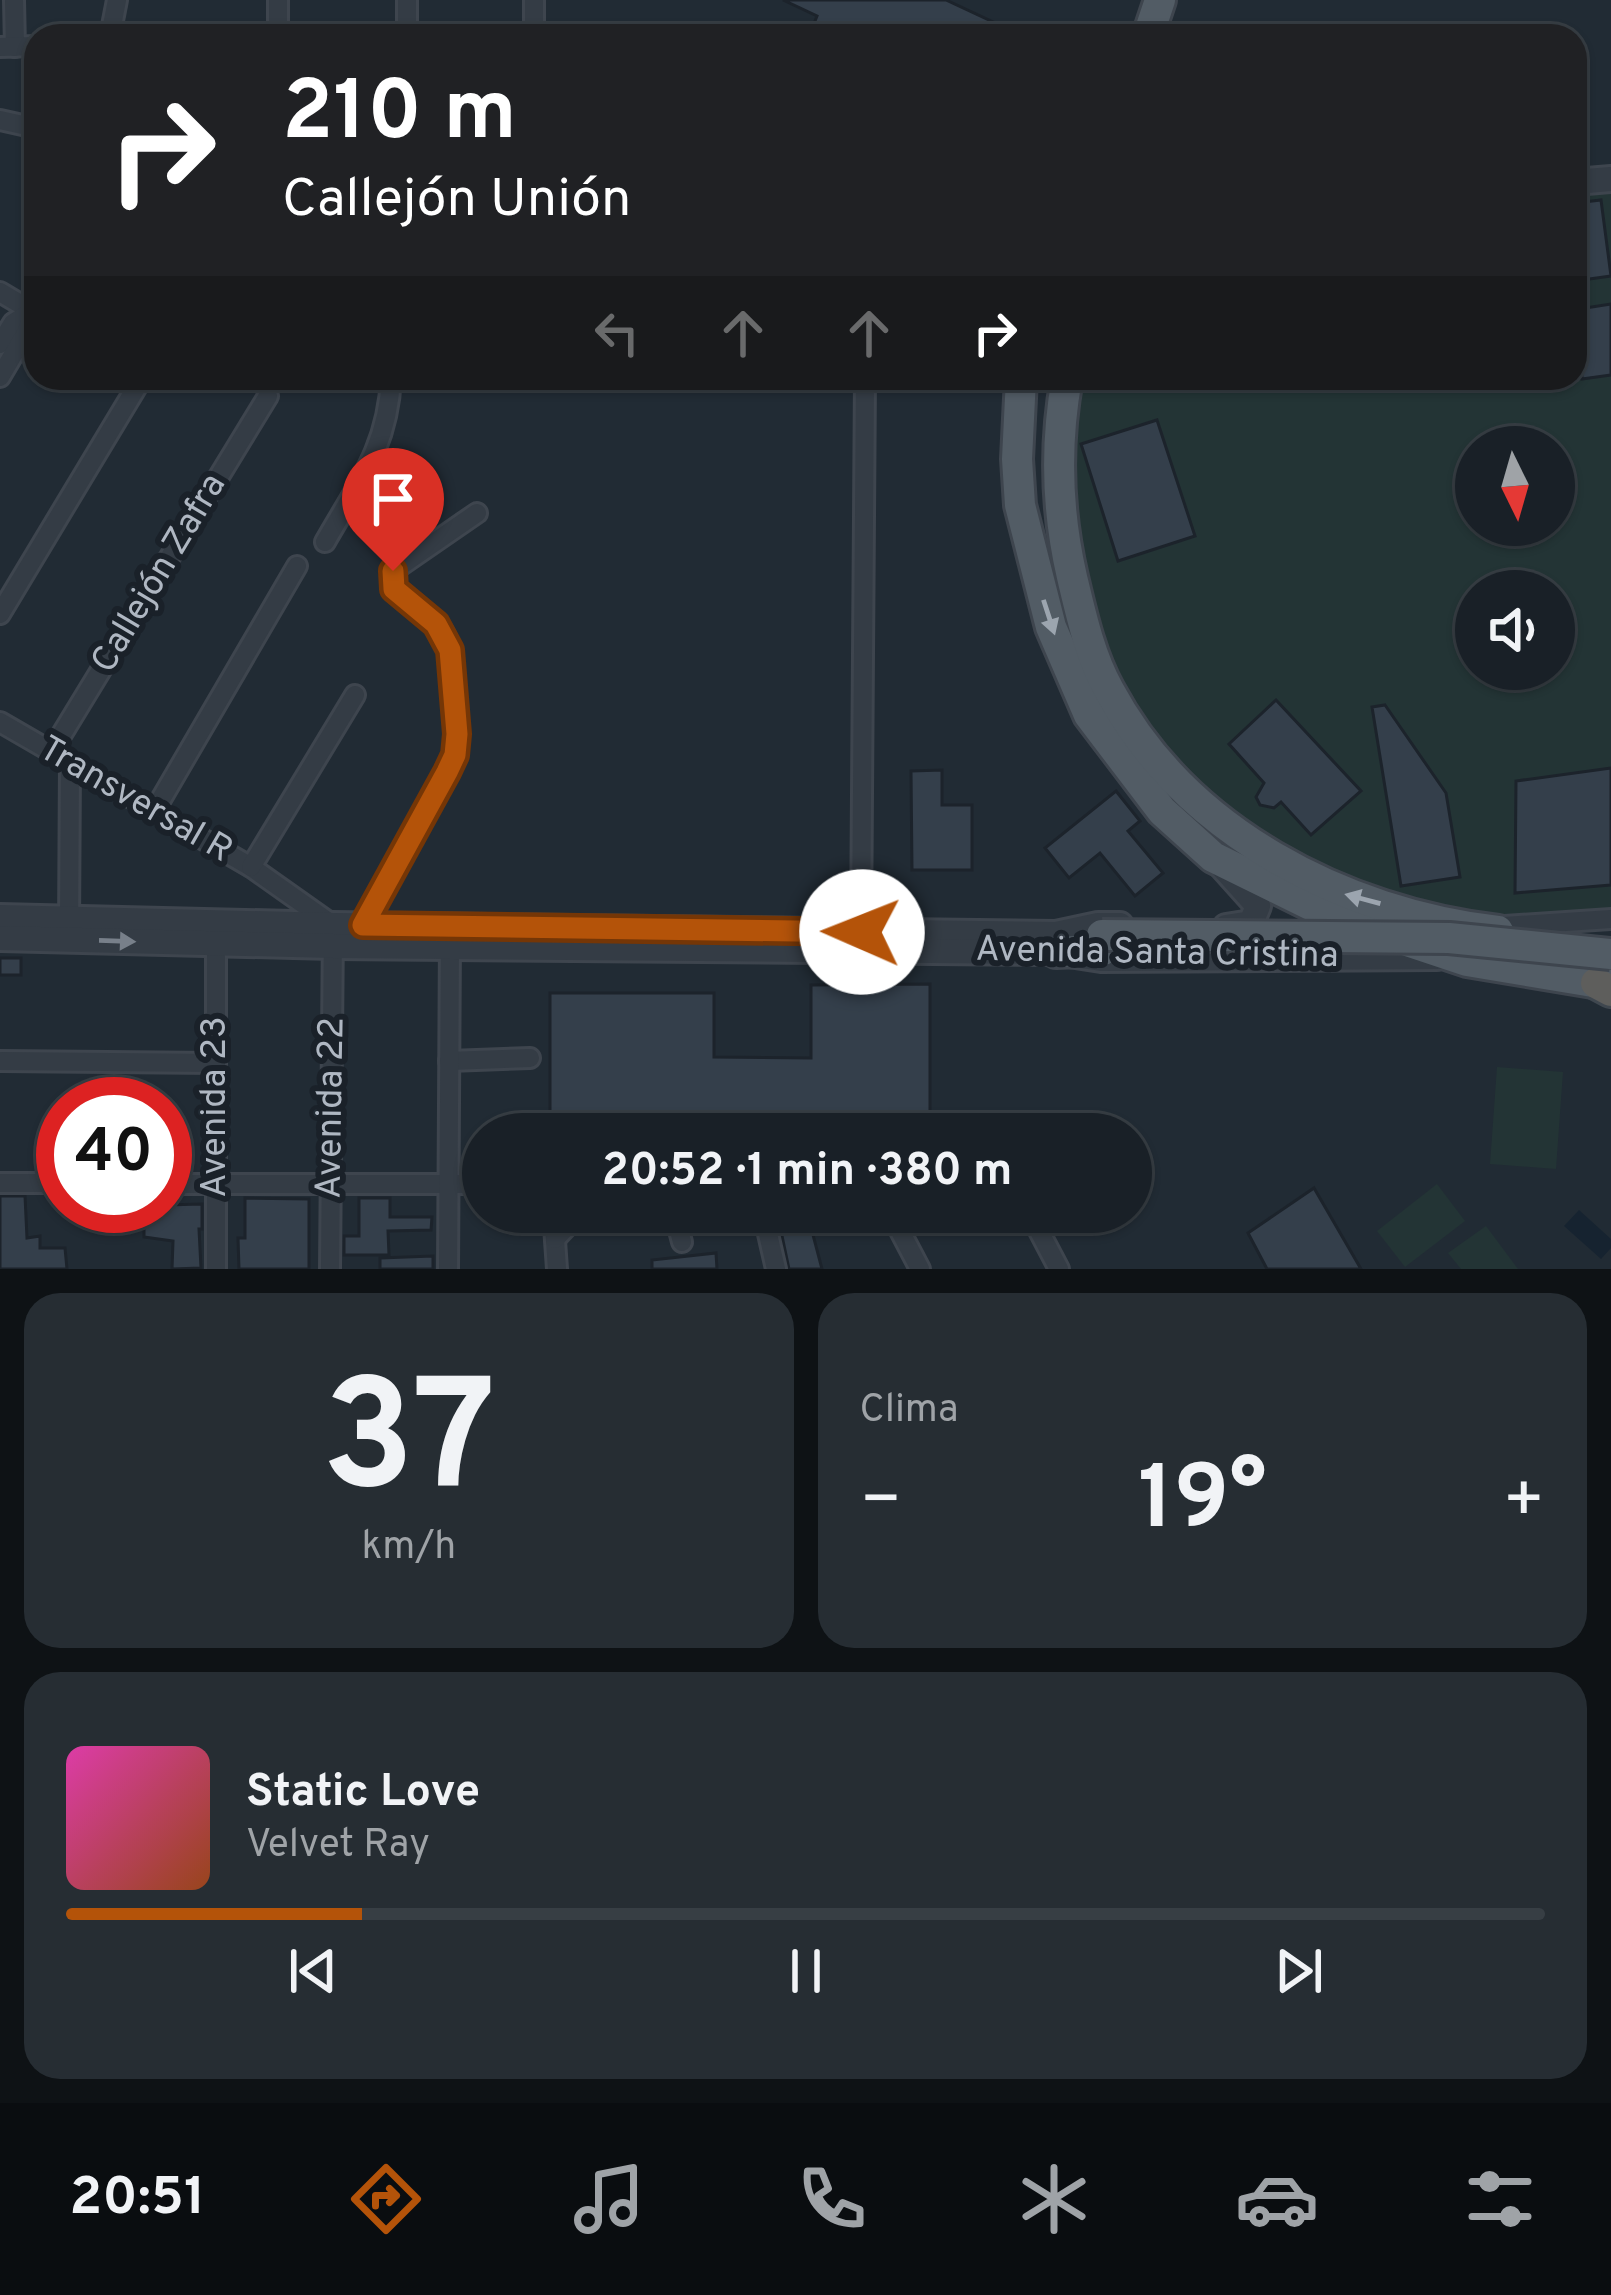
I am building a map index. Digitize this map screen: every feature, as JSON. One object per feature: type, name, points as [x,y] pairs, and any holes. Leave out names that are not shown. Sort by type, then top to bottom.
[{"type":"main road","points":[[1021,390],[1018,482],[1051,627],[1089,716],[1162,811],[1213,857],[1293,900],[1450,957],[1607,982]]},
{"type":"main road","points":[[1033,563],[1046,390]]},
{"type":"main road","points":[[1064,542],[1058,464],[1065,390]]},
{"type":"main road","points":[[1040,458],[1082,621],[1106,687],[1139,741],[1226,826],[1300,874],[1342,893],[1476,928],[1611,949]]},
{"type":"main road","points":[[1056,943],[1449,938],[1611,949]]},
{"type":"main road","points":[[1103,943],[1519,957],[1607,982]]},
{"type":"street","points":[[7,47],[14,0]]},
{"type":"street","points":[[0,344],[24,315]]},
{"type":"street","points":[[0,377],[24,336]]},
{"type":"street","points":[[0,614],[135,390]]},
{"type":"street","points":[[325,542],[381,445],[391,390]]},
{"type":"street","points":[[862,932],[865,390]]},
{"type":"street","name":"Callejón Zafra","points":[[51,752],[268,395]]},
{"type":"street","points":[[362,936],[455,755],[457,734],[445,634],[394,589],[393,571],[477,512]]},
{"type":"street","points":[[153,812],[297,566]]},
{"type":"street","points":[[250,867],[355,695]]},
{"type":"street","name":"Transversal R","points":[[0,722],[250,867],[333,936]]},
{"type":"street","points":[[69,929],[70,764]]},
{"type":"street","name":"Avenida Santa Cristina","points":[[450,936],[1056,943],[1098,925],[1231,927],[1251,923],[1258,911],[1256,901],[1213,857]]},
{"type":"street","name":"Transversal R","points":[[258,934],[276,905],[270,881]]},
{"type":"street","name":"Avenida Santa Cristina","points":[[0,917],[216,944],[258,934]]},
{"type":"street","points":[[1476,928],[1611,919]]},
{"type":"street","name":"Avenida Santa Cristina","points":[[0,938],[69,929],[333,936],[862,932],[1056,943],[1101,959],[1450,957]]},
{"type":"street","name":"Avenida 22","points":[[330,1269],[333,936]]},
{"type":"street","points":[[448,1269],[450,936]]},
{"type":"street","name":"Avenida 23","points":[[216,944],[216,1269]]},
{"type":"street","points":[[449,1061],[530,1058]]},
{"type":"street","points":[[0,1061],[216,1063]]},
{"type":"street","points":[[0,1183],[36,1183]]},
{"type":"street","points":[[192,1184],[462,1184]]},
{"type":"street","points":[[555,1233],[557,1269]]},
{"type":"street","points":[[555,1239],[561,1233]]},
{"type":"street","points":[[680,1233],[682,1242]]},
{"type":"street","points":[[768,1233],[776,1269]]},
{"type":"street","points":[[901,1233],[920,1269]]},
{"type":"street","points":[[1041,1233],[1060,1269]]},
{"type":"shaded area","points":[[1611,186],[1611,913],[1477,923],[1348,886],[1218,807],[1135,711],[1115,672],[1090,600],[1075,511],[1077,390],[1587,390],[1587,189]]},
{"type":"shaded area","points":[[1497,1067],[1563,1072],[1556,1169],[1490,1164]]},
{"type":"shaded area","points":[[1437,1184],[1465,1221],[1405,1267],[1377,1231]]},
{"type":"shaded area","points":[[1486,1226],[1518,1269],[1461,1269],[1448,1253]]},
{"type":"water","points":[[1579,1210],[1611,1239],[1611,1248],[1601,1259],[1564,1226]]},
{"type":"building","points":[[783,0],[946,0],[997,24],[814,24],[817,16]]},
{"type":"building","points":[[1601,200],[1611,276],[1587,279],[1587,202]]},
{"type":"building","points":[[1611,304],[1611,375],[1587,378],[1587,308]]},
{"type":"building","points":[[1157,420],[1195,536],[1118,561],[1081,444]]},
{"type":"building","points":[[1276,700],[1361,791],[1311,835],[1281,802],[1274,808],[1260,805],[1256,797],[1264,783],[1229,744]]},
{"type":"building","points":[[1385,705],[1446,793],[1460,877],[1401,886],[1372,707]]},
{"type":"building","points":[[1611,768],[1611,885],[1515,893],[1516,781]]},
{"type":"building","points":[[942,770],[942,805],[972,805],[972,870],[912,870],[911,771]]},
{"type":"building","points":[[1116,791],[1140,821],[1128,831],[1163,873],[1135,896],[1100,853],[1069,878],[1045,848]]},
{"type":"building","points":[[0,958],[21,958],[21,975],[0,975]]},
{"type":"building","points":[[930,984],[930,1113],[550,1113],[550,993],[714,993],[714,1057],[811,1058],[811,985]]},
{"type":"building","points":[[1314,1188],[1361,1269],[1267,1269],[1248,1233]]},
{"type":"building","points":[[0,1196],[25,1196],[27,1238],[40,1236],[40,1248],[65,1248],[67,1269],[0,1269]]},
{"type":"building","points":[[245,1198],[309,1199],[309,1269],[239,1269],[238,1238],[245,1238]]},
{"type":"building","points":[[359,1198],[390,1198],[390,1217],[432,1217],[431,1230],[388,1231],[389,1255],[344,1255],[344,1236],[359,1236]]},
{"type":"building","points":[[192,1204],[202,1204],[201,1268],[172,1269],[173,1241],[144,1237],[144,1233],[192,1233]]},
{"type":"building","points":[[781,1233],[813,1233],[822,1269],[789,1269]]},
{"type":"building","points":[[716,1253],[717,1269],[652,1269],[652,1260]]},
{"type":"building","points":[[433,1256],[433,1269],[380,1269],[380,1258]]},
{"type":"route","points":[[393,571],[394,589],[445,634],[457,734],[447,772],[363,925],[862,932]]}]
